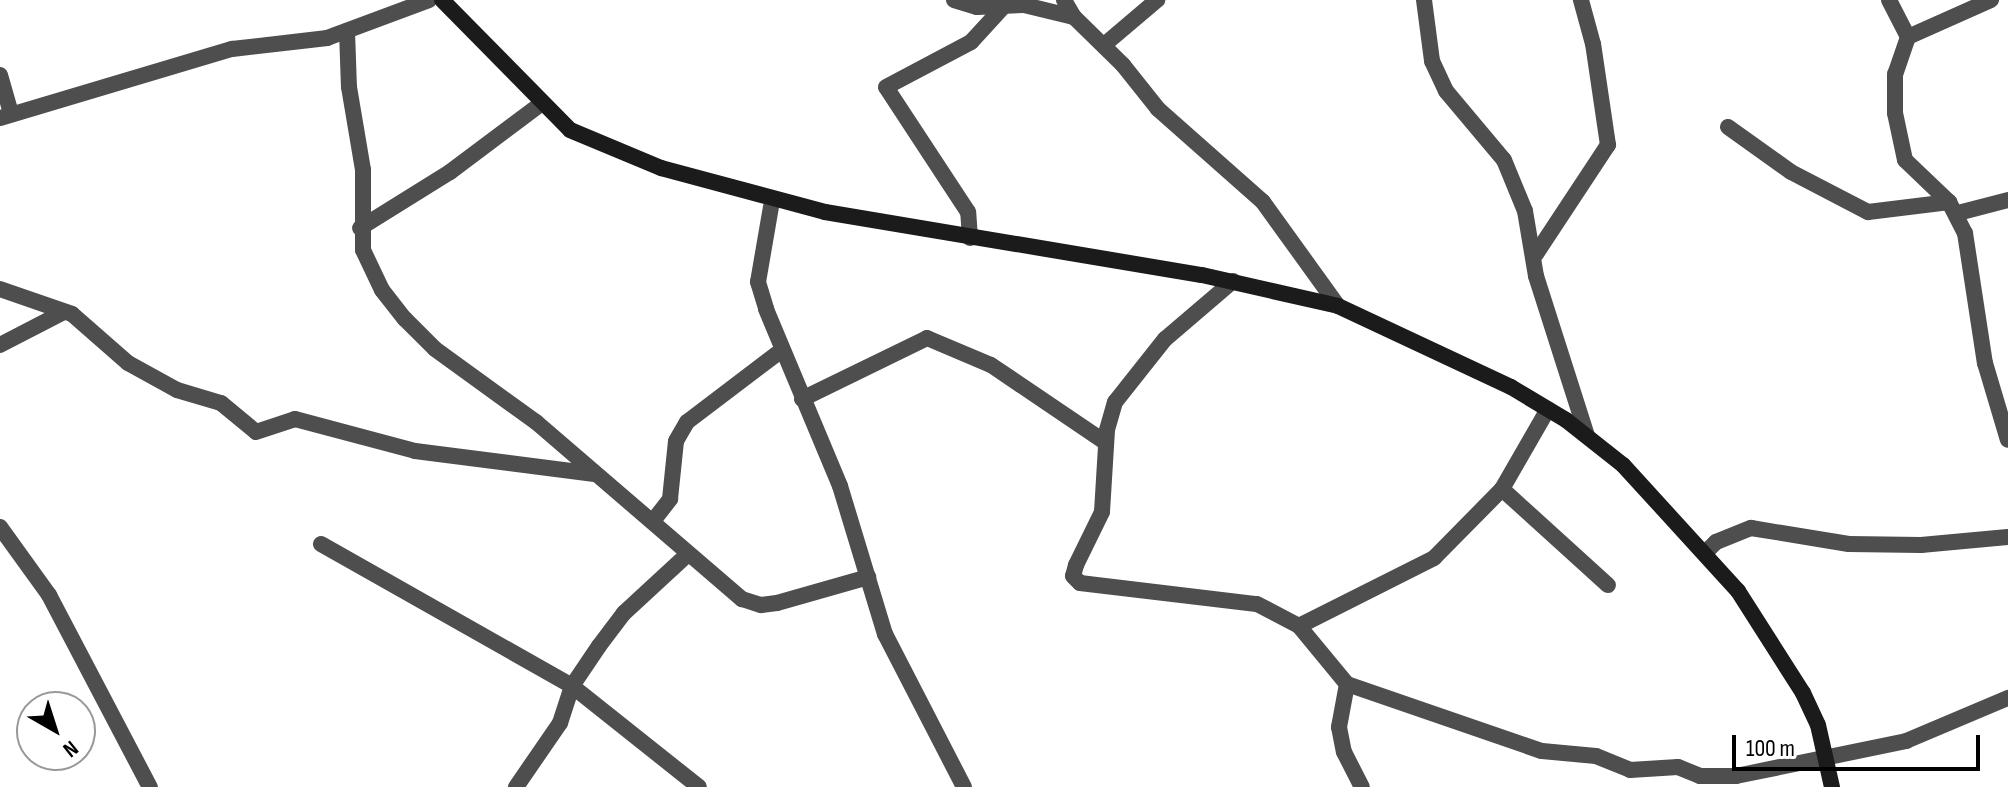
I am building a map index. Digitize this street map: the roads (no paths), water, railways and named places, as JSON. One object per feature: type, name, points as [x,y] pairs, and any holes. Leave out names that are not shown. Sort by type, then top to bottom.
[{"type":"street","points":[[0,75],[5,116],[232,49],[347,31],[429,0]]},
{"type":"street","points":[[442,0],[541,104],[594,143],[772,201],[970,238],[1233,281],[1338,306],[1459,361],[1548,409],[1623,465],[1738,591],[1803,693],[1825,756],[1832,787]]},
{"type":"street","points":[[954,0],[977,7],[1005,5],[1074,17]]},
{"type":"street","points":[[1064,0],[1074,17],[1104,45],[1158,109],[1263,202],[1338,306]]},
{"type":"street","points":[[1104,45],[1157,0]]},
{"type":"street","points":[[1424,0],[1432,61],[1446,91],[1504,160],[1536,254],[1536,276],[1587,436]]},
{"type":"street","points":[[1536,254],[1608,145],[1593,44],[1581,0]]},
{"type":"street","points":[[1889,0],[1908,37],[1895,74],[1900,150],[1916,173],[1954,207],[1985,363],[2008,440]]},
{"type":"street","points":[[1908,37],[1991,0]]},
{"type":"street","points":[[970,238],[968,212],[886,95],[886,87],[962,48],[1005,5]]},
{"type":"street","points":[[347,31],[349,87],[363,170],[360,228],[363,250],[382,290],[405,319],[435,349],[536,422],[742,599],[761,605],[868,577]]},
{"type":"street","points":[[360,228],[450,172],[541,104]]},
{"type":"street","points":[[1728,127],[1791,172],[1868,212],[2008,200]]},
{"type":"street","points":[[772,201],[758,282],[782,350],[840,486],[885,634],[964,787]]},
{"type":"street","points":[[1233,281],[1139,367],[1115,402],[1106,443],[1102,512],[1073,576],[1080,583],[1257,604],[1299,626],[1347,684],[1542,751],[1596,756],[1630,770],[1678,767],[1715,777],[1906,741],[2008,698]]},
{"type":"street","points":[[0,289],[79,318],[128,363],[177,390],[221,403],[256,432],[295,419],[415,451],[595,474]]},
{"type":"street","points":[[0,345],[64,312]]},
{"type":"street","points":[[802,399],[927,338],[991,365],[1106,443]]},
{"type":"street","points":[[653,521],[670,499],[676,441],[687,422],[782,350]]},
{"type":"street","points":[[1299,626],[1434,558],[1502,489],[1548,409]]},
{"type":"street","points":[[1502,489],[1608,585]]},
{"type":"street","points":[[0,527],[49,595],[150,787]]},
{"type":"street","points":[[1705,553],[1716,542],[1751,528],[1849,544],[1921,545],[2008,537]]},
{"type":"street","points":[[321,544],[572,686],[699,787]]},
{"type":"street","points":[[516,787],[560,723],[572,686],[624,613],[688,554]]},
{"type":"street","points":[[1347,684],[1339,727],[1344,752],[1362,787]]}]
